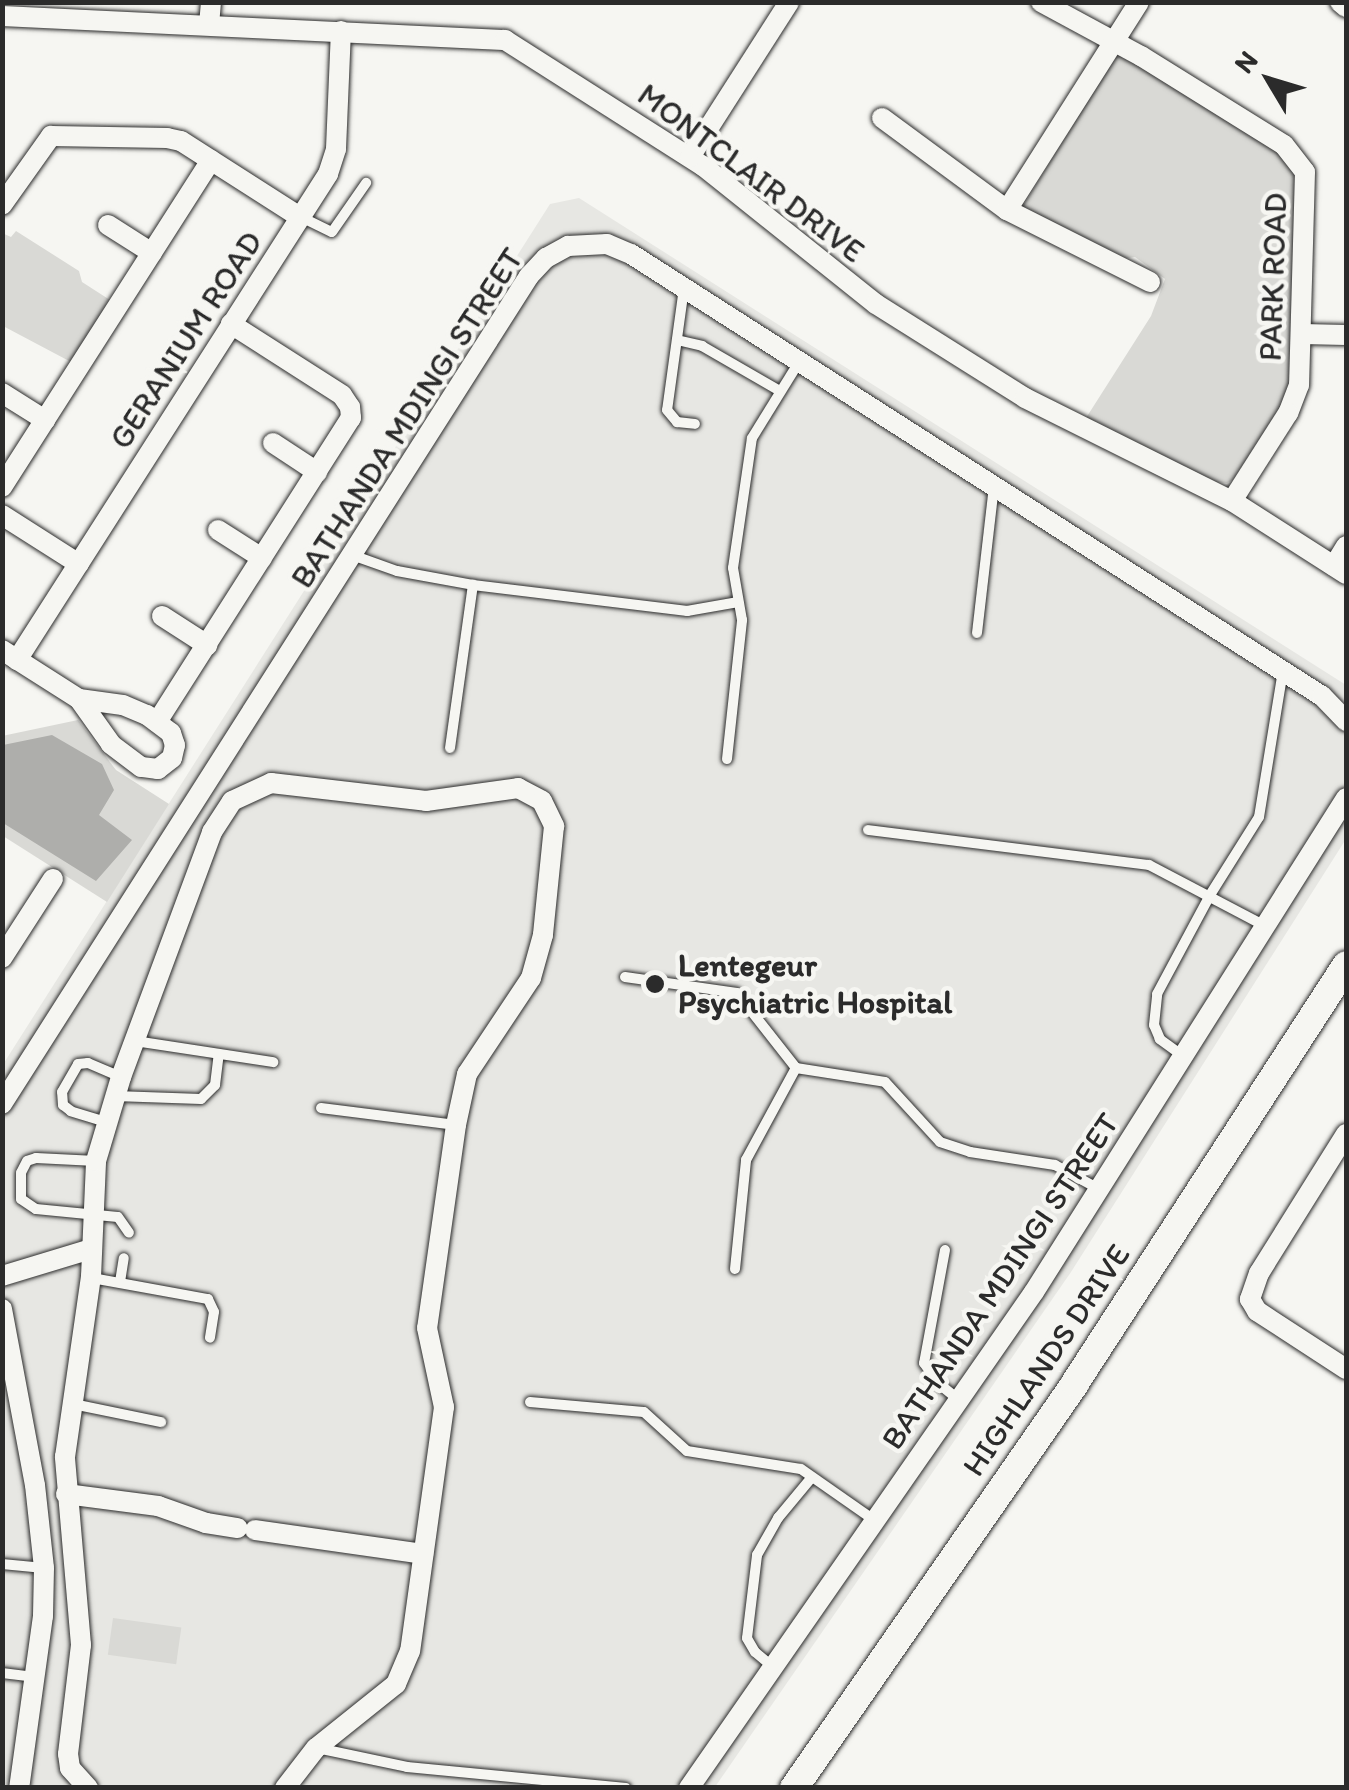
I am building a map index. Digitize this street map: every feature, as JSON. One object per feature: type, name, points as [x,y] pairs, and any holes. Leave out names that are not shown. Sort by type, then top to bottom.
[{"type":"main road","name":"HIGHLANDS DRIVE","points":[[794,1788],[1075,1383],[1346,965]]},
{"type":"street","points":[[210,26],[211,2]]},
{"type":"street","points":[[690,157],[789,2]]},
{"type":"street","name":"PARK ROAD","points":[[1041,2],[1115,41],[1284,145],[1301,163],[1308,192],[1296,398],[1232,501]]},
{"type":"street","points":[[1007,210],[1139,2]]},
{"type":"street","points":[[1340,2],[1346,7]]},
{"type":"street","name":"MONTCLAIR DRIVE","points":[[2,16],[504,40],[690,157],[876,304],[1025,398],[1232,501],[1340,570]]},
{"type":"street","name":"GERANIUM ROAD","points":[[10,655],[79,564],[334,158],[341,31]]},
{"type":"street","points":[[882,118],[1007,210],[1150,282]]},
{"type":"street","points":[[2,206],[42,143],[56,134],[172,138],[300,217]]},
{"type":"street","points":[[2,487],[212,160]]},
{"type":"street","points":[[108,225],[152,253]]},
{"type":"street","name":"BATHANDA MDINGI STREET","points":[[2,1104],[530,276],[546,258],[581,244],[607,244],[684,288],[1283,670],[1322,696],[1346,721]]},
{"type":"street","points":[[157,722],[350,418],[348,400],[231,324]]},
{"type":"street","points":[[1302,334],[1346,335]]},
{"type":"street","points":[[2,392],[45,420]]},
{"type":"street","points":[[273,443],[317,472]]},
{"type":"street","points":[[2,514],[79,564]]},
{"type":"street","points":[[218,530],[262,558]]},
{"type":"street","points":[[1340,570],[1346,546]]},
{"type":"street","points":[[162,616],[207,645]]},
{"type":"street","points":[[10,655],[79,699],[111,744],[146,769],[164,766],[175,752],[171,733],[157,722],[122,705],[79,699]]},
{"type":"street","points":[[88,1788],[70,1768],[68,1754],[81,1645],[65,1457],[91,1278],[96,1161],[118,1086],[212,832],[242,794],[284,782],[444,802],[518,788],[542,801],[554,826],[543,935],[531,978],[467,1074],[456,1125],[427,1328],[444,1407],[404,1670],[382,1697],[316,1748],[286,1788]]},
{"type":"street","name":"BATHANDA MDINGI STREET","points":[[689,1788],[959,1400],[1099,1189],[1346,798]]},
{"type":"street","points":[[2,958],[52,880]]},
{"type":"street","points":[[1345,1364],[1257,1312],[1250,1298],[1259,1273],[1346,1134]]},
{"type":"street","points":[[2,1276],[91,1249]]},
{"type":"street","points":[[2,1309],[36,1485],[44,1568],[35,1678],[19,1788]]},
{"type":"street","points":[[66,1494],[158,1506],[206,1523],[423,1554]]},
{"type":"lane","points":[[300,217],[332,232],[366,183]]},
{"type":"lane","points":[[684,288],[668,410],[678,422],[696,424]]},
{"type":"lane","points":[[677,340],[702,346],[780,391]]},
{"type":"lane","points":[[727,759],[742,620],[734,568],[752,438],[799,362]]},
{"type":"lane","points":[[976,633],[994,486]]},
{"type":"lane","points":[[352,555],[397,570],[474,585],[687,611],[738,602]]},
{"type":"lane","points":[[450,748],[474,585]]},
{"type":"lane","points":[[1183,1056],[1160,1039],[1154,1026],[1157,994],[1210,895],[1254,830],[1264,802],[1283,670]]},
{"type":"lane","points":[[868,830],[1149,865],[1265,926]]},
{"type":"lane","points":[[625,977],[737,993],[796,1068],[884,1082],[940,1142],[970,1152],[1054,1166],[1099,1189]]},
{"type":"lane","points":[[135,1041],[273,1062]]},
{"type":"lane","points":[[106,1122],[63,1105],[62,1092],[72,1069],[82,1063],[118,1086],[201,1100],[215,1084],[219,1054]]},
{"type":"lane","points":[[736,1269],[746,1160],[796,1068]]},
{"type":"lane","points":[[320,1108],[456,1125]]},
{"type":"lane","points":[[96,1161],[27,1161],[21,1174],[21,1199],[28,1208],[93,1213],[123,1220],[129,1233]]},
{"type":"lane","points":[[945,1250],[924,1363],[938,1383],[959,1400]]},
{"type":"lane","points":[[120,1282],[124,1258]]},
{"type":"lane","points":[[91,1278],[208,1299],[214,1312],[210,1338]]},
{"type":"lane","points":[[530,1402],[644,1412],[687,1451],[785,1465],[812,1477],[875,1521]]},
{"type":"lane","points":[[72,1404],[162,1422]]},
{"type":"lane","points":[[773,1666],[755,1652],[747,1638],[757,1555],[778,1518],[812,1477]]},
{"type":"lane","points":[[2,1564],[44,1568]]},
{"type":"lane","points":[[2,1672],[35,1678]]},
{"type":"lane","points":[[316,1748],[407,1767],[626,1788]]},
{"type":"shaded area","points":[[1124,55],[1280,152],[1297,173],[1292,382],[1288,396],[1235,479],[1227,483],[1215,482],[1086,418],[1151,316],[1165,279],[1135,257],[1121,259],[1023,206],[1114,58]]},
{"type":"shaded area","name":"Lentegeur Psychiatric Hospital","points":[[579,198],[1346,685],[1346,839],[1071,1272],[715,1787],[3,1787],[2,1066],[550,204]]},
{"type":"shaded area","points":[[16,231],[79,271],[82,282],[110,300],[71,362],[3,326],[2,233],[11,237]]},
{"type":"shaded area","points":[[78,720],[116,770],[169,804],[107,902],[3,836],[2,736]]},
{"type":"shaded area","points":[[52,735],[102,764],[114,790],[99,815],[132,840],[96,881],[3,823],[3,745]]},
{"type":"shaded area","points":[[113,1618],[181,1628],[176,1664],[108,1655]]},
{"type":"place","name":"Lentegeur Psychiatric Hospital","points":[[655,984]]}]
